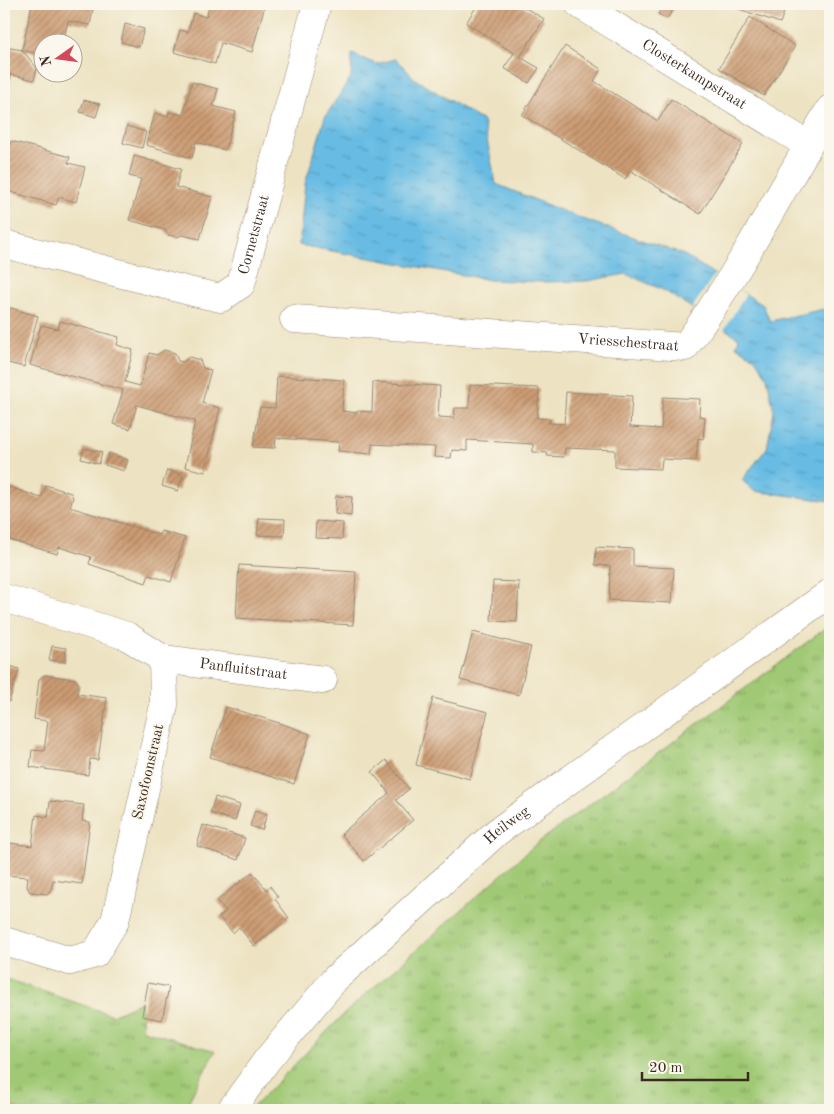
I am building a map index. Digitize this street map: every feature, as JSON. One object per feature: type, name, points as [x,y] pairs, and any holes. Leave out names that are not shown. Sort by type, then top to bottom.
[{"type":"street","name":"Cornetstraat","points":[[4,244],[221,298],[241,284],[317,4]]},
{"type":"street","name":"Closterkampstraat","points":[[579,4],[808,145]]},
{"type":"street","name":"Vriesschestraat","points":[[294,319],[685,347],[707,318],[830,109]]},
{"type":"street","name":"Heilweg","points":[[231,1110],[267,1060],[335,979],[497,832],[830,593]]},
{"type":"street","points":[[4,598],[127,636],[163,659]]},
{"type":"street","name":"Panfluitstraat","points":[[163,659],[323,680]]},
{"type":"street","name":"Saxofoonstraat","points":[[4,941],[70,960],[95,954],[115,921],[164,705],[163,659]]},
{"type":"green space","points":[[830,625],[830,1110],[250,1110],[347,1011],[535,845]]},
{"type":"green space","points":[[4,978],[112,1015],[141,1002],[143,1030],[215,1051],[184,1110],[4,1110]]},
{"type":"water","points":[[352,54],[376,64],[396,59],[415,79],[483,121],[496,184],[580,218],[684,255],[763,305],[770,321],[824,309],[830,314],[830,501],[754,491],[742,480],[767,448],[774,412],[767,377],[755,358],[736,346],[739,338],[665,291],[626,274],[587,281],[490,280],[299,245],[305,184],[325,117],[351,77]]},
{"type":"pier","points":[[715,274],[746,294],[724,330],[692,308]]},
{"type":"building","points":[[32,4],[94,4],[90,25],[68,21],[65,32],[32,32],[32,52],[22,50]]},
{"type":"building","points":[[210,4],[265,5],[252,52],[221,43],[215,64],[174,52],[180,30],[188,32],[193,13],[206,17]]},
{"type":"building","points":[[478,4],[519,4],[544,19],[520,57],[539,68],[529,83],[504,68],[514,53],[466,23]]},
{"type":"building","points":[[664,4],[677,4],[667,19],[658,14]]},
{"type":"building","points":[[731,4],[787,4],[780,23],[730,6]]},
{"type":"building","points":[[750,17],[795,46],[764,96],[719,68]]},
{"type":"building","points":[[125,24],[144,29],[139,47],[121,42]]},
{"type":"building","points":[[565,46],[601,69],[594,81],[658,121],[671,99],[743,144],[700,214],[630,170],[625,179],[522,115]]},
{"type":"building","points":[[5,47],[22,50],[32,62],[32,80],[4,73]]},
{"type":"building","points":[[4,74],[11,76],[6,94],[4,94]]},
{"type":"building","points":[[192,82],[218,89],[213,106],[236,112],[225,150],[196,142],[192,158],[146,145],[155,113],[168,117],[169,112],[183,115]]},
{"type":"building","points":[[84,100],[100,104],[96,117],[80,112]]},
{"type":"building","points":[[127,126],[146,132],[142,148],[123,143]]},
{"type":"building","points":[[11,141],[70,157],[68,163],[85,167],[76,202],[59,197],[56,205],[4,190],[4,144],[10,146]]},
{"type":"building","points":[[134,156],[181,169],[176,187],[212,197],[200,239],[182,235],[177,237],[168,235],[165,230],[129,220],[141,179],[129,176]]},
{"type":"building","points":[[4,306],[38,316],[24,367],[4,362]]},
{"type":"building","points":[[60,321],[119,337],[117,345],[133,350],[125,382],[140,386],[149,353],[157,355],[164,350],[175,353],[178,361],[183,362],[189,357],[200,360],[203,368],[211,370],[202,403],[220,408],[205,472],[185,467],[195,421],[137,405],[130,429],[113,424],[123,390],[30,365],[41,325],[58,329]]},
{"type":"building","points":[[277,376],[344,380],[342,411],[357,413],[357,411],[372,412],[373,382],[440,386],[438,417],[454,418],[455,408],[469,408],[470,385],[539,388],[537,418],[550,419],[549,423],[564,424],[566,392],[632,396],[630,427],[661,429],[663,397],[700,399],[699,416],[705,417],[703,439],[698,438],[696,461],[662,459],[661,469],[615,467],[615,450],[565,448],[564,457],[547,456],[548,453],[533,452],[533,444],[467,440],[467,451],[452,450],[451,458],[434,457],[435,447],[372,444],[371,454],[338,451],[339,442],[276,438],[275,448],[253,447],[260,407],[275,408]]},
{"type":"building","points":[[84,448],[102,452],[99,464],[81,459]]},
{"type":"building","points":[[109,453],[128,460],[124,471],[105,465]]},
{"type":"building","points":[[167,470],[183,475],[178,491],[162,486]]},
{"type":"building","points":[[4,485],[41,498],[46,485],[71,493],[73,498],[70,507],[159,535],[161,531],[185,538],[171,582],[149,575],[146,583],[89,564],[91,557],[59,547],[57,554],[4,538]]},
{"type":"building","points":[[336,496],[352,497],[351,516],[335,514]]},
{"type":"building","points":[[259,518],[285,519],[284,536],[257,535]]},
{"type":"building","points":[[316,521],[343,523],[342,539],[315,538]]},
{"type":"building","points":[[596,547],[633,549],[633,566],[674,568],[672,603],[609,600],[610,566],[595,565]]},
{"type":"building","points":[[239,565],[356,572],[353,625],[236,618]]},
{"type":"building","points":[[493,581],[519,582],[517,622],[491,621]]},
{"type":"building","points":[[473,632],[531,647],[519,695],[460,680]]},
{"type":"building","points":[[52,646],[66,648],[65,662],[49,660]]},
{"type":"building","points":[[4,664],[19,669],[9,702],[4,700]]},
{"type":"building","points":[[44,675],[75,679],[79,684],[77,694],[107,698],[98,760],[90,759],[88,775],[30,767],[32,750],[44,751],[48,721],[34,719],[39,679]]},
{"type":"building","points":[[433,698],[488,712],[470,779],[416,765]]},
{"type":"building","points":[[226,707],[310,734],[294,784],[210,757]]},
{"type":"building","points":[[386,760],[409,789],[396,800],[413,820],[364,861],[341,834],[389,793],[372,772]]},
{"type":"building","points":[[215,797],[240,805],[235,821],[210,813]]},
{"type":"building","points":[[50,801],[84,805],[82,821],[90,822],[82,884],[53,880],[51,890],[47,894],[30,892],[27,887],[28,877],[6,875],[10,843],[32,846],[36,815],[48,817]]},
{"type":"building","points":[[255,810],[267,814],[262,830],[250,826]]},
{"type":"building","points":[[203,825],[245,838],[238,860],[197,846]]},
{"type":"building","points":[[252,872],[267,890],[270,886],[278,897],[275,899],[289,918],[254,946],[239,927],[233,933],[219,917],[226,911],[217,901]]},
{"type":"building","points":[[148,983],[169,987],[162,1020],[142,1016]]},
{"type":"building","points":[[4,1102],[24,1110],[4,1110]]}]
